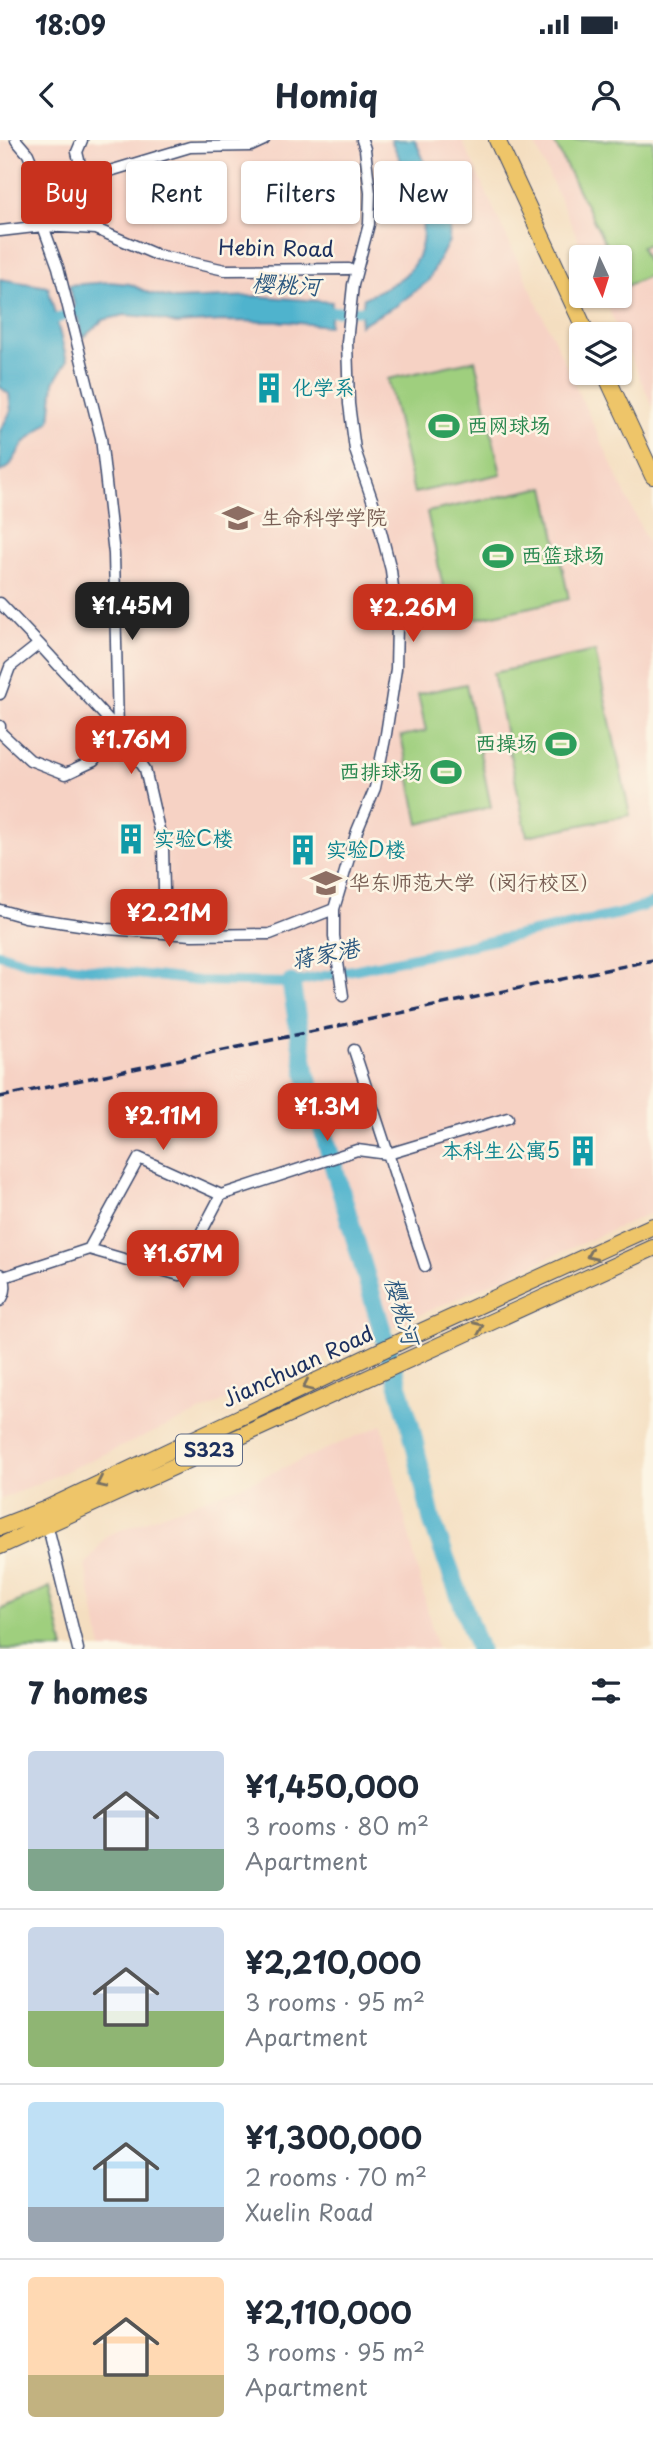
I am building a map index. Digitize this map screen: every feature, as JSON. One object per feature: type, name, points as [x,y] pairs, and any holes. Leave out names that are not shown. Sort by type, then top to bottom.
[{"type":"main road","points":[[497,140],[581,322]]},
{"type":"main road","points":[[611,385],[653,476]]},
{"type":"main road","name":"Jianchuan Road","points":[[0,1546],[46,1517],[368,1357],[653,1226]]},
{"type":"main road","name":"Jianchuan Road","points":[[0,1527],[46,1517],[371,1377],[653,1248]]},
{"type":"street","points":[[16,140],[31,161]]},
{"type":"street","points":[[80,161],[78,152],[82,140]]},
{"type":"street","points":[[112,170],[189,143],[251,146],[264,140]]},
{"type":"street","points":[[343,996],[335,945],[334,909],[358,831],[375,788],[394,682],[397,638],[391,570],[375,508],[355,450],[349,404],[346,342],[353,285],[369,224],[370,193],[362,140]]},
{"type":"street","name":"Hebin Road","points":[[0,231],[58,225],[96,229],[158,255],[225,270],[349,269]]},
{"type":"street","points":[[0,726],[1,732],[30,760],[66,774],[94,761],[118,730],[114,554],[100,438],[58,267],[43,226]]},
{"type":"street","points":[[0,603],[118,730],[145,769],[163,847],[165,933]]},
{"type":"street","points":[[0,694],[10,667],[39,644]]},
{"type":"street","points":[[0,910],[25,917],[107,929],[192,935],[270,934],[334,909]]},
{"type":"street","points":[[354,1050],[425,1266]]},
{"type":"street","points":[[89,1249],[139,1158],[221,1195],[357,1150],[388,1154],[508,1118]]},
{"type":"street","points":[[0,1301],[5,1287],[2,1276],[89,1249],[179,1275],[221,1195]]},
{"type":"street","points":[[46,1517],[78,1649]]},
{"type":"shaded area","name":"华东师范大学（闵行校区）","points":[[0,140],[462,140],[472,161],[374,161],[374,224],[472,224],[472,162],[569,372],[569,385],[575,385],[653,554],[653,1212],[0,1500]]},
{"type":"shaded area","points":[[533,140],[653,140],[653,407],[632,360],[632,322],[615,322],[608,308],[632,308],[632,245],[581,245]]},
{"type":"shaded area","points":[[382,1425],[437,1649],[102,1649],[85,1566],[107,1535],[248,1483]]},
{"type":"green space","points":[[553,140],[653,140],[653,242],[641,247],[653,274],[632,283],[632,245],[606,245]]},
{"type":"green space","name":"西网球场","points":[[475,360],[501,474],[414,493],[388,379]]},
{"type":"green space","name":"西篮球场","points":[[545,487],[569,599],[451,624],[427,512]]},
{"type":"green space","name":"西操场","points":[[595,651],[630,815],[527,836],[493,673]]},
{"type":"green space","name":"西排球场","points":[[466,684],[491,807],[419,824],[401,736],[426,731],[418,694]]},
{"type":"green space","points":[[50,1587],[64,1649],[0,1649],[0,1610]]},
{"type":"water","points":[[391,140],[415,140],[424,161],[400,161]]},
{"type":"water","points":[[423,224],[450,224],[449,241],[428,281],[396,306],[360,325],[364,298],[403,277],[417,258]]},
{"type":"water","points":[[0,279],[48,287],[67,361],[54,382],[50,421],[24,443],[9,467],[0,472],[0,431],[11,411],[9,394],[0,387]]},
{"type":"water","points":[[109,282],[130,284],[149,293],[175,299],[255,296],[332,302],[329,326],[223,321],[176,324],[150,317],[125,315],[103,320],[83,338],[69,285]]},
{"type":"waterway","name":"樱桃河","points":[[45,323],[89,307]]},
{"type":"waterway","name":"樱桃河","points":[[319,312],[375,308]]},
{"type":"waterway","name":"蒋家港","points":[[0,954],[22,961],[199,981],[291,983],[619,914],[653,903]]},
{"type":"waterway","name":"樱桃河","points":[[291,983],[306,1073],[411,1428],[432,1521],[479,1649]]},
{"type":"railway","points":[[0,1097],[653,960]]},
{"type":"place","name":"化学系","points":[[269,388]]},
{"type":"place","name":"西网球场","points":[[444,426]]},
{"type":"place","name":"生命科学学院","points":[[238,518]]},
{"type":"place","name":"西篮球场","points":[[498,556]]},
{"type":"place","name":"西操场","points":[[561,744]]},
{"type":"place","name":"西排球场","points":[[446,772]]},
{"type":"place","name":"实验C楼","points":[[131,839]]},
{"type":"place","name":"实验D楼","points":[[303,850]]},
{"type":"place","name":"华东师范大学（闵行校区）","points":[[326,883]]},
{"type":"place","name":"本科生公寓5","points":[[583,1151]]}]
